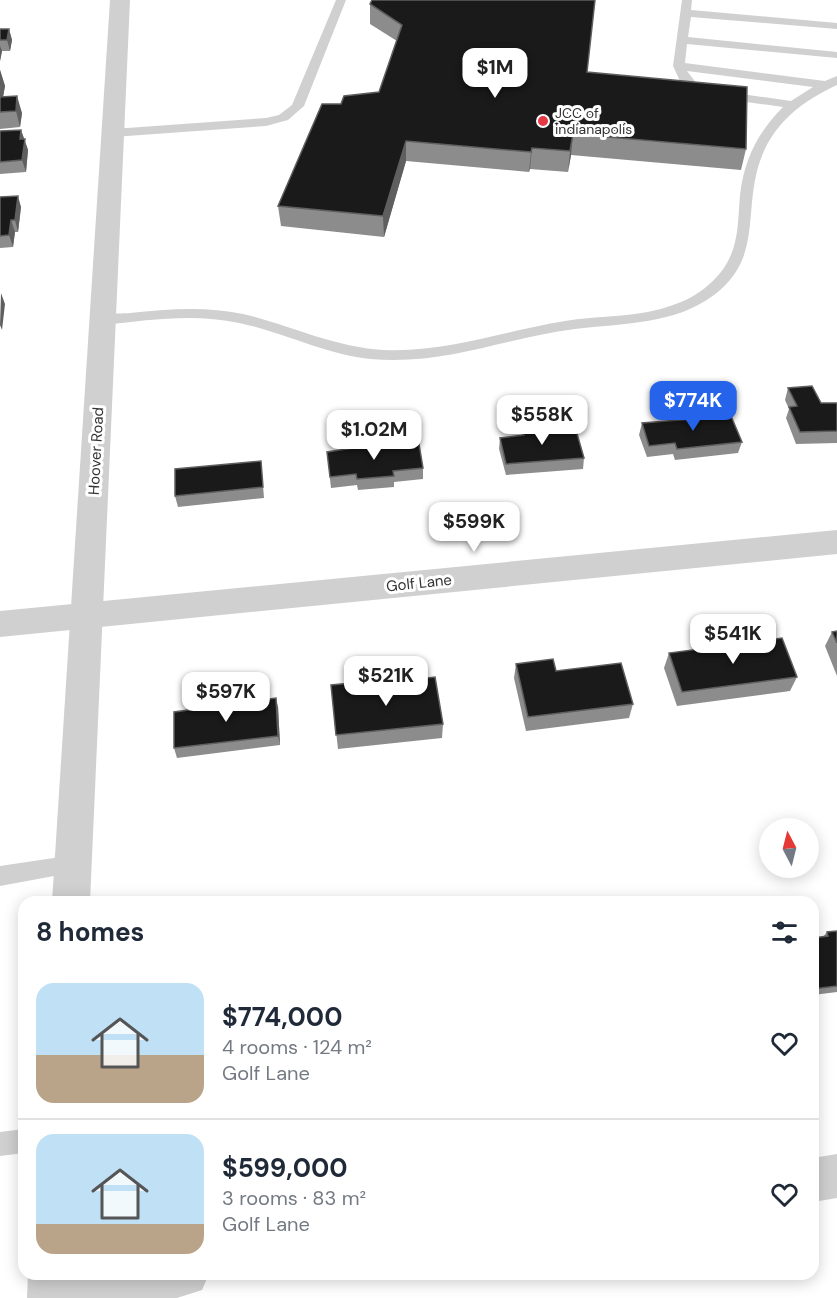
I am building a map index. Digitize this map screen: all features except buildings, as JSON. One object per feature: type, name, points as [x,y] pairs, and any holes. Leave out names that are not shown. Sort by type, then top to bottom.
[{"type":"street","name":"Hoover Road","points":[[72,896],[120,0]]},
{"type":"street","name":"Golf Lane","points":[[0,624],[837,542]]},
{"type":"street","points":[[819,1179],[837,1176]]},
{"type":"street","points":[[50,1288],[128,1280]]},
{"type":"lane","points":[[113,133],[273,121],[292,113],[298,106],[341,0]]},
{"type":"lane","points":[[687,0],[679,66],[685,80],[696,91],[792,105]]},
{"type":"lane","points":[[686,13],[837,26]]},
{"type":"lane","points":[[682,40],[837,55]]},
{"type":"lane","points":[[679,66],[831,82]]},
{"type":"lane","points":[[103,320],[173,315],[225,316],[346,350],[412,355],[483,345],[554,327],[654,316],[680,309],[710,292],[738,259],[744,243],[751,168],[769,130],[792,105],[831,82]]},
{"type":"lane","points":[[0,876],[74,864]]},
{"type":"lane","points":[[0,1144],[18,1142]]},
{"type":"place","name":"JCC of indianapolis","points":[[543,121]]}]
